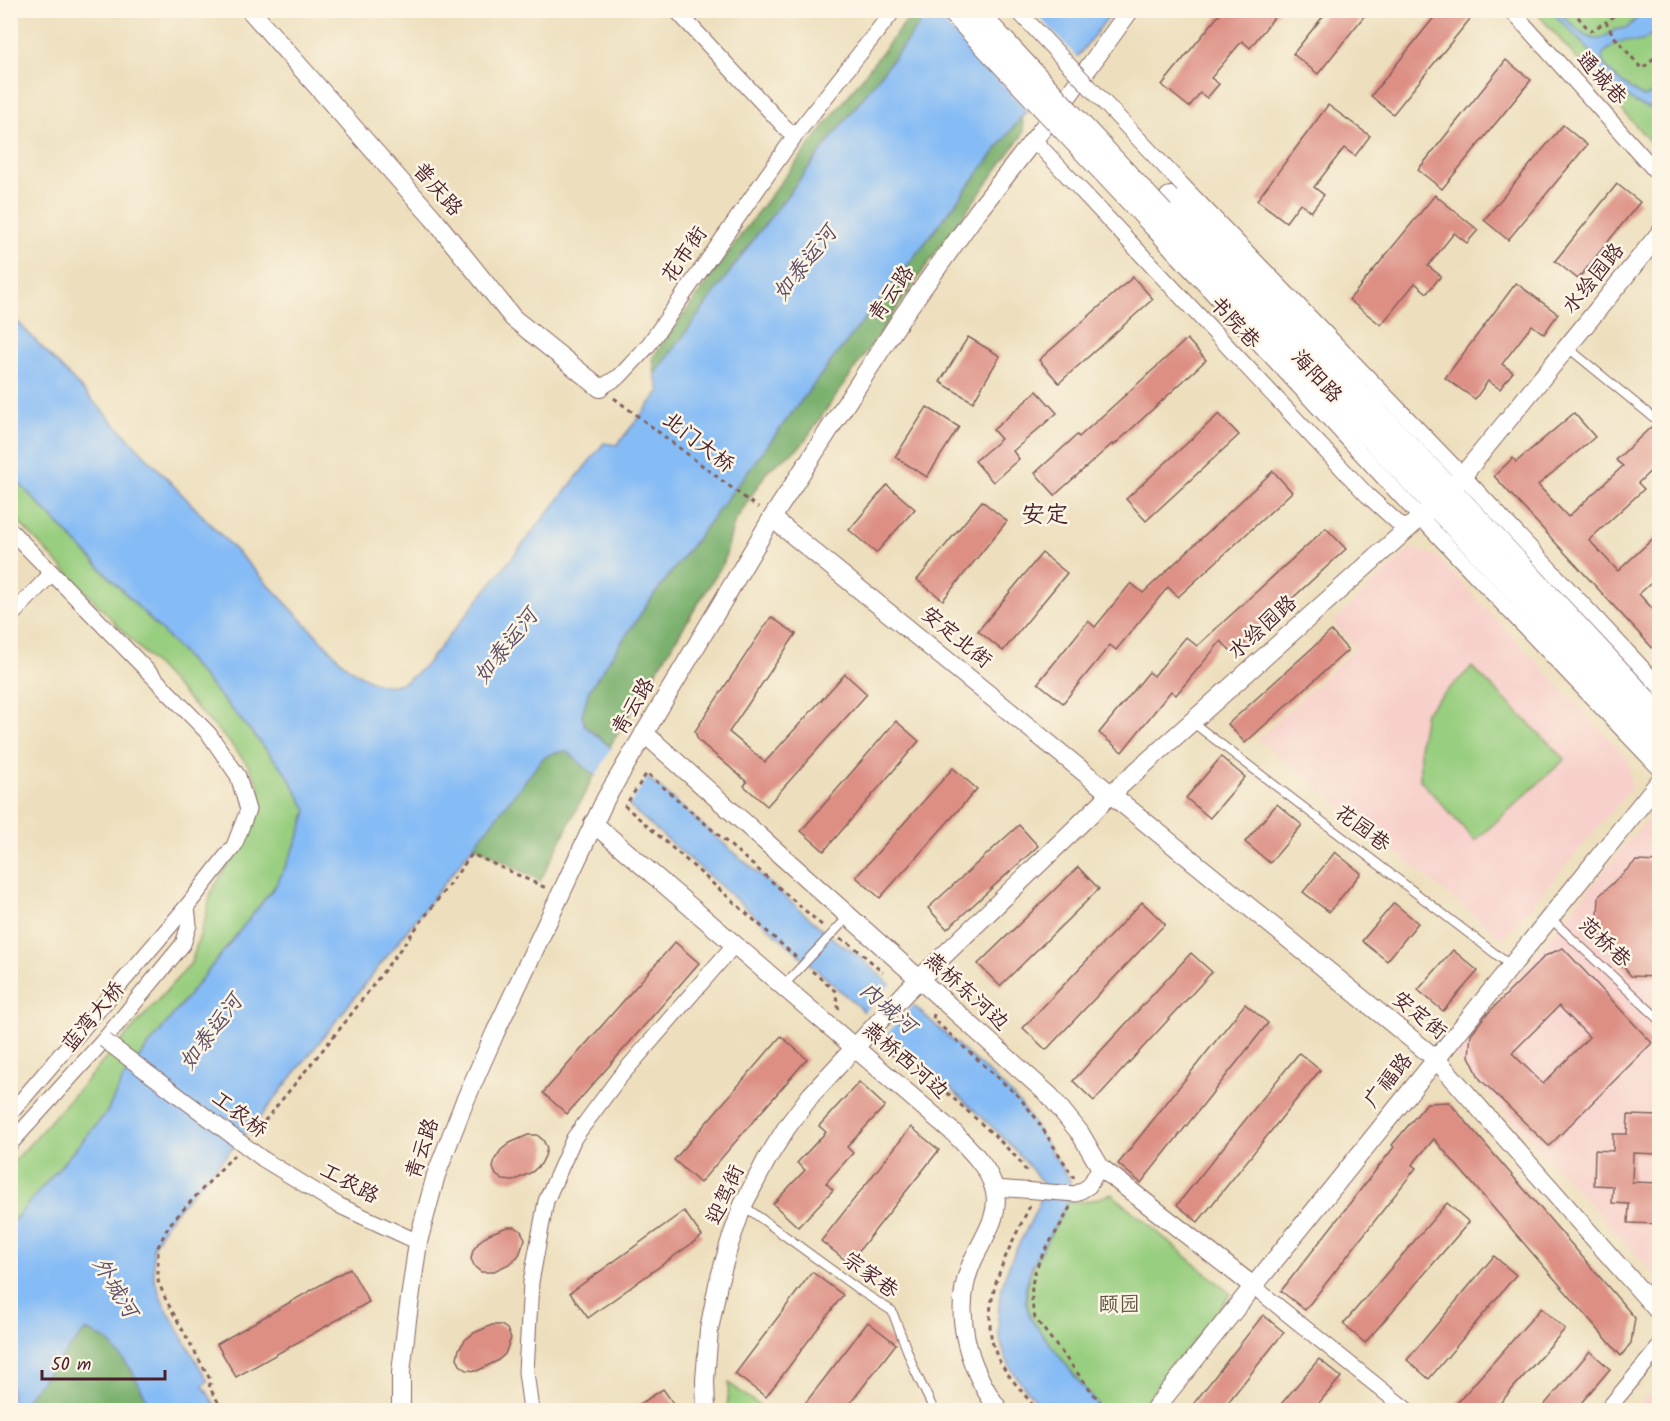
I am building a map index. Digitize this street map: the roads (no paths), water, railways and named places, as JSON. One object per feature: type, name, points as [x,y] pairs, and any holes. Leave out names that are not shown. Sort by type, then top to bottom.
[{"type":"main road","name":"海阳路","points":[[973,10],[1167,207],[1442,497],[1659,717]]},
{"type":"main road","name":"海阳路","points":[[994,10],[1167,207]]},
{"type":"main road","name":"海阳路","points":[[1442,497],[1659,743]]},
{"type":"street","name":"普庆路","points":[[250,10],[433,218],[513,318],[600,388]]},
{"type":"street","points":[[676,10],[794,137]]},
{"type":"street","name":"花市街","points":[[600,388],[620,376],[647,347],[794,137],[894,10]]},
{"type":"street","points":[[947,10],[1167,207],[1442,497],[1659,769]]},
{"type":"street","points":[[1017,10],[1167,207]]},
{"type":"street","name":"青云路","points":[[401,1410],[401,1373],[418,1242],[436,1175],[464,1103],[606,798],[765,513],[978,211],[1065,100],[1130,10]]},
{"type":"street","name":"通城巷","points":[[1510,10],[1659,176]]},
{"type":"street","name":"书院巷","points":[[1034,140],[1367,495],[1407,531]]},
{"type":"street","name":"水绘园路","points":[[868,1031],[1111,794],[1407,531],[1442,497],[1659,233]]},
{"type":"street","points":[[1442,497],[1659,687]]},
{"type":"street","name":"安定北街","points":[[765,513],[1111,794]]},
{"type":"street","points":[[10,530],[209,734],[238,776],[248,810],[234,846],[187,906],[10,1114]]},
{"type":"street","points":[[10,617],[52,573]]},
{"type":"street","name":"燕桥东河边","points":[[644,733],[848,917],[913,985],[1050,1096],[1080,1133],[1100,1167],[1253,1286]]},
{"type":"street","name":"广福路","points":[[1154,1410],[1659,781]]},
{"type":"street","name":"安定街","points":[[1111,794],[1436,1059],[1659,1313]]},
{"type":"street","name":"燕桥西河边","points":[[593,824],[954,1133],[980,1161],[994,1188],[996,1211],[972,1262],[963,1288],[963,1319],[968,1353],[985,1391],[999,1410]]},
{"type":"street","name":"蓝湾大桥","points":[[10,1144],[104,1040],[183,944],[189,925],[187,906]]},
{"type":"street","points":[[531,1410],[526,1372],[531,1282],[546,1201],[573,1138],[618,1079],[735,944]]},
{"type":"street","name":"迎驾街","points":[[706,1410],[705,1380],[709,1330],[718,1284],[743,1205],[787,1127],[849,1044],[868,1031]]},
{"type":"street","name":"工农桥","points":[[104,1040],[263,1159]]},
{"type":"street","name":"工农路","points":[[263,1159],[338,1205],[418,1242]]},
{"type":"street","points":[[994,1188],[1076,1194],[1089,1186],[1100,1167]]},
{"type":"street","points":[[1253,1286],[1407,1410]]},
{"type":"street","points":[[1607,1410],[1659,1346]]},
{"type":"lane","points":[[1567,347],[1659,423]]},
{"type":"lane","name":"花园巷","points":[[1192,722],[1510,965]]},
{"type":"lane","points":[[783,986],[848,917]]},
{"type":"lane","name":"范桥巷","points":[[1549,917],[1659,1020]]},
{"type":"lane","name":"宗家巷","points":[[743,1205],[862,1292],[892,1311],[915,1371],[934,1410]]},
{"type":"water","points":[[930,11],[1113,11],[1057,83],[1022,116],[832,360],[648,603],[589,690],[582,715],[585,726],[837,942],[853,951],[1001,1084],[1021,1105],[1070,1180],[1068,1202],[1031,1268],[1026,1287],[1026,1302],[1030,1318],[1101,1410],[1045,1410],[1015,1375],[1002,1347],[998,1316],[1002,1286],[1013,1256],[1039,1204],[1044,1185],[1029,1166],[995,1129],[567,751],[553,753],[543,758],[258,1120],[168,1220],[153,1247],[154,1278],[163,1303],[208,1381],[203,1385],[218,1410],[152,1410],[131,1369],[107,1340],[86,1330],[16,1410],[11,1410],[11,1224],[107,1112],[124,1077],[276,885],[294,849],[307,810],[286,773],[242,721],[173,643],[11,475],[10,314],[343,663],[373,682],[397,684],[406,681],[425,666],[604,443],[617,445],[660,391],[655,375],[756,236]]},
{"type":"water","points":[[1551,11],[1559,11],[1578,31],[1596,39],[1614,30],[1627,28],[1644,11],[1659,11],[1659,30],[1642,41],[1625,40],[1615,44],[1603,54],[1602,61],[1620,82],[1644,97],[1659,91],[1659,105],[1648,108],[1634,102],[1616,88],[1601,73],[1589,50]]},
{"type":"district","name":"安定","points":[[1045,515]]},
{"type":"water label","name":"如泰运河","points":[[806,264]]},
{"type":"water label","name":"如泰运河","points":[[507,647]]},
{"type":"water label","name":"内城河","points":[[887,1009]]},
{"type":"water label","name":"如泰运河","points":[[212,1033]]},
{"type":"water label","name":"外城河","points":[[114,1288]]},
{"type":"park label","name":"颐园","points":[[1119,1305]]}]
